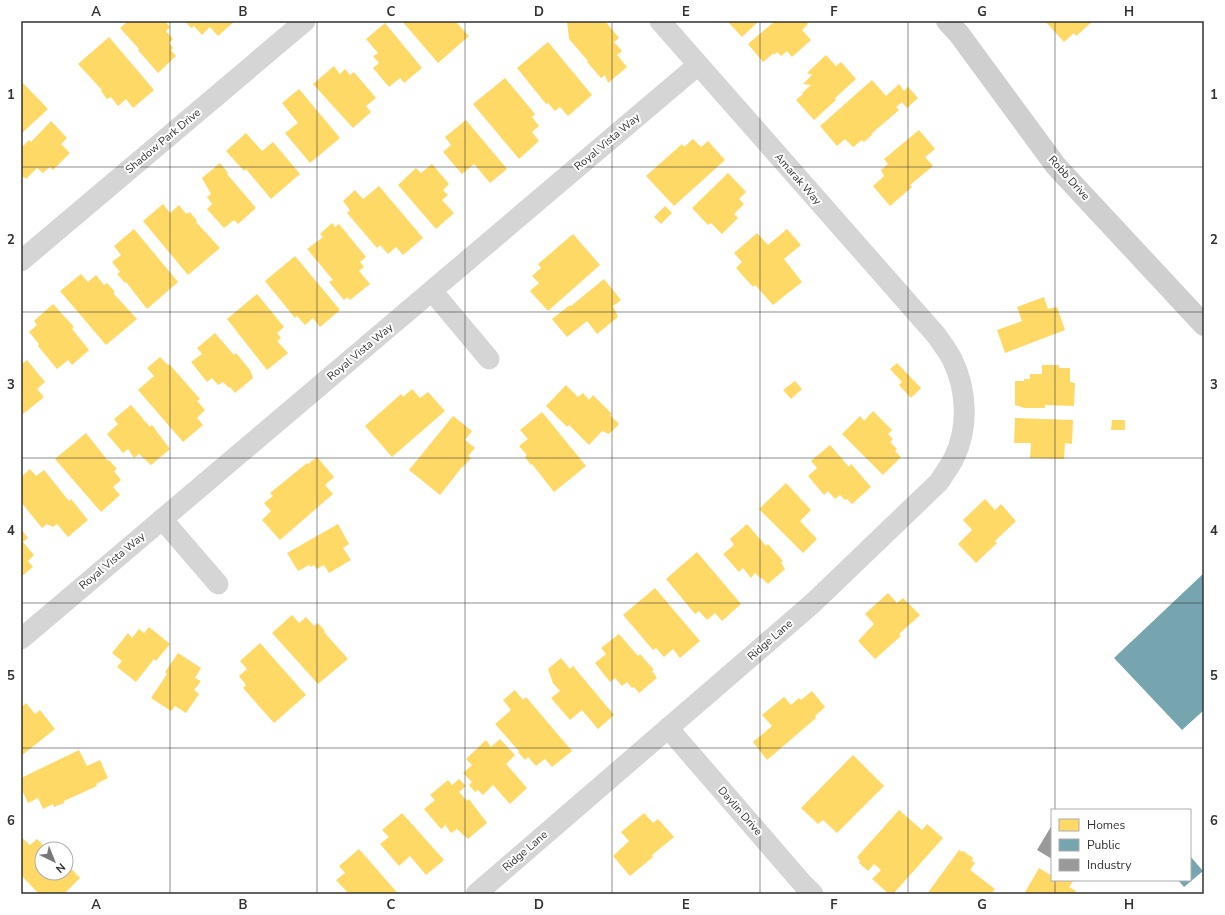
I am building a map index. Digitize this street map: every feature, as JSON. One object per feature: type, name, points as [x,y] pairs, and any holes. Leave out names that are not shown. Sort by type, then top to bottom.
[{"type":"main road","name":"Robb Drive","points":[[947,21],[959,34],[1056,166],[1204,324]]},
{"type":"street","name":"Shadow Park Drive","points":[[22,259],[304,21]]},
{"type":"street","name":"Amarak Way","points":[[660,21],[937,336]]},
{"type":"street","name":"Royal Vista Way","points":[[21,639],[698,65]]},
{"type":"street","points":[[432,291],[490,359]]},
{"type":"street","name":"Ridge Lane","points":[[476,894],[813,603],[939,482],[954,458],[962,434],[965,410],[961,384],[952,358],[937,336]]},
{"type":"street","points":[[162,519],[218,584]]},
{"type":"street","name":"Daylin Drive","points":[[668,728],[813,894]]},
{"type":"building: Homes","points":[[128,21],[165,21],[170,27],[166,31],[173,39],[169,43],[173,48],[171,50],[176,56],[158,73],[120,28]]},
{"type":"building: Homes","points":[[185,21],[235,21],[218,36],[210,27],[202,35],[194,26],[191,28]]},
{"type":"building: Homes","points":[[402,21],[455,21],[469,36],[438,63]]},
{"type":"building: Homes","points":[[567,21],[605,21],[619,38],[614,42],[622,51],[617,55],[627,67],[608,83],[605,75],[601,78],[569,39]]},
{"type":"building: Homes","points":[[727,21],[759,21],[742,37]]},
{"type":"building: Homes","points":[[775,21],[805,21],[808,24],[802,30],[811,40],[792,57],[787,51],[781,56],[777,52],[763,62],[748,44]]},
{"type":"building: Homes","points":[[1093,21],[1076,36],[1074,33],[1064,42],[1046,22]]},
{"type":"building: Homes","points":[[385,23],[422,68],[404,83],[400,78],[389,87],[373,68],[379,63],[373,56],[378,53],[366,39]]},
{"type":"building: Homes","points":[[109,37],[154,90],[133,108],[126,99],[118,106],[111,97],[107,99],[101,91],[102,90],[78,64]]},
{"type":"building: Homes","points":[[548,42],[592,95],[568,116],[560,107],[555,111],[548,103],[546,104],[517,68]]},
{"type":"building: Homes","points":[[826,55],[836,66],[841,62],[856,79],[814,120],[796,100],[811,85],[803,84],[812,75],[807,73]]},
{"type":"building: Homes","points":[[334,66],[340,74],[345,69],[350,75],[354,72],[376,98],[366,106],[371,112],[353,128],[313,84]]},
{"type":"building: Homes","points":[[505,78],[535,114],[532,117],[539,126],[532,132],[539,141],[519,159],[473,104]]},
{"type":"building: Homes","points":[[872,80],[886,96],[899,84],[904,91],[908,87],[918,98],[907,108],[902,102],[896,107],[899,110],[864,142],[862,140],[853,147],[845,139],[837,146],[820,126]]},
{"type":"building: Homes","points":[[21,81],[48,109],[21,134]]},
{"type":"building: Homes","points":[[299,89],[340,138],[310,163],[285,133],[298,123],[282,103]]},
{"type":"building: Homes","points":[[466,120],[507,169],[490,183],[474,164],[462,174],[443,152],[451,145],[445,137]]},
{"type":"building: Homes","points":[[51,121],[67,138],[61,144],[70,153],[53,170],[50,167],[43,173],[37,168],[26,179],[21,175],[21,148],[29,140],[31,142]]},
{"type":"building: Homes","points":[[919,130],[935,149],[925,157],[933,166],[910,185],[912,187],[890,206],[873,186],[884,176],[881,170],[888,164],[884,159]]},
{"type":"building: Homes","points":[[246,133],[262,151],[273,142],[300,174],[271,199],[246,169],[244,171],[226,151]]},
{"type":"building: Homes","points":[[693,139],[701,147],[708,141],[725,160],[674,206],[646,176],[682,144],[684,147]]},
{"type":"building: Homes","points":[[220,163],[228,173],[227,174],[256,208],[238,224],[234,220],[224,228],[207,209],[212,204],[207,197],[211,194],[202,178]]},
{"type":"building: Homes","points":[[432,164],[449,184],[443,190],[448,195],[442,200],[454,213],[436,229],[398,185],[416,168],[421,173]]},
{"type":"building: Homes","points":[[728,173],[746,192],[739,199],[744,204],[734,214],[738,218],[722,234],[711,223],[708,225],[692,208]]},
{"type":"building: Homes","points":[[379,186],[423,238],[403,255],[396,247],[388,254],[380,245],[377,248],[347,213],[350,210],[343,201],[355,190],[363,199]]},
{"type":"building: Homes","points":[[163,204],[170,213],[179,205],[186,214],[188,212],[189,214],[190,212],[197,221],[196,222],[220,248],[188,275],[143,221]]},
{"type":"building: Homes","points":[[665,206],[672,213],[661,224],[654,217]]},
{"type":"building: Homes","points":[[332,223],[335,227],[339,224],[366,257],[360,262],[364,267],[359,271],[370,284],[350,300],[347,297],[344,300],[329,282],[333,280],[307,249],[323,237],[320,234]]},
{"type":"building: Homes","points":[[134,229],[178,282],[147,309],[126,282],[125,283],[117,274],[120,272],[112,262],[121,255],[114,246]]},
{"type":"building: Homes","points":[[787,229],[801,245],[784,259],[802,282],[773,305],[755,285],[753,287],[736,268],[742,262],[734,253],[757,233],[768,245]]},
{"type":"building: Homes","points":[[573,234],[600,265],[548,311],[530,291],[539,283],[532,276],[541,268],[538,264]]},
{"type":"building: Homes","points":[[295,256],[340,310],[320,327],[313,318],[305,325],[297,316],[295,318],[265,281]]},
{"type":"building: Homes","points":[[81,274],[88,282],[96,275],[104,285],[107,283],[115,292],[113,293],[137,319],[106,345],[60,291]]},
{"type":"building: Homes","points":[[604,279],[621,300],[613,306],[618,317],[597,334],[587,321],[567,337],[552,319],[570,305],[571,306]]},
{"type":"building: Homes","points":[[257,294],[284,327],[277,333],[281,338],[277,341],[288,353],[267,370],[227,319]]},
{"type":"building: Homes","points":[[1044,297],[1048,309],[1057,307],[1065,330],[1005,353],[997,330],[1022,321],[1017,307]]},
{"type":"building: Homes","points":[[53,304],[74,327],[72,329],[89,350],[72,365],[68,360],[57,369],[38,346],[39,344],[29,332],[37,325],[34,321]]},
{"type":"building: Homes","points":[[215,333],[234,355],[236,353],[250,370],[253,378],[235,393],[223,382],[218,385],[212,378],[207,382],[191,362],[202,354],[197,348]]},
{"type":"building: Homes","points":[[160,357],[168,365],[169,364],[200,399],[197,401],[205,410],[197,418],[203,425],[183,442],[138,390],[154,376],[147,368]]},
{"type":"building: Homes","points":[[27,360],[45,382],[37,389],[44,397],[23,414],[21,411],[21,365]]},
{"type":"building: Homes","points":[[897,363],[921,388],[911,398],[899,385],[902,382],[890,369]]},
{"type":"building: Homes","points":[[1042,365],[1059,365],[1059,368],[1070,368],[1070,382],[1075,383],[1074,406],[1045,405],[1045,408],[1024,408],[1015,405],[1015,381],[1030,379],[1030,374],[1042,374]]},
{"type":"building: Homes","points":[[795,381],[802,389],[791,399],[783,390]]},
{"type":"building: Homes","points":[[566,385],[578,397],[583,393],[589,400],[593,395],[612,414],[610,415],[619,424],[609,434],[602,431],[589,445],[569,425],[567,427],[546,406]]},
{"type":"building: Homes","points":[[412,389],[420,398],[428,392],[445,411],[392,457],[365,426],[401,394],[403,397]]},
{"type":"building: Homes","points":[[131,405],[150,427],[152,425],[170,449],[151,465],[139,454],[134,458],[128,449],[123,453],[107,434],[118,424],[114,419]]},
{"type":"building: Homes","points":[[873,411],[892,430],[888,434],[893,439],[890,442],[897,449],[895,451],[901,457],[883,475],[842,434],[860,416],[864,421]]},
{"type":"building: Homes","points":[[542,412],[586,466],[554,492],[532,464],[531,465],[525,457],[527,455],[519,446],[528,439],[520,430]]},
{"type":"building: Homes","points":[[453,416],[472,431],[465,440],[475,448],[468,456],[471,458],[440,495],[409,470]]},
{"type":"building: Homes","points":[[1015,418],[1073,420],[1072,444],[1065,443],[1064,459],[1030,458],[1031,443],[1014,443]]},
{"type":"building: Homes","points":[[1112,420],[1125,420],[1125,430],[1111,430]]},
{"type":"building: Homes","points":[[86,433],[108,461],[109,460],[117,469],[114,471],[121,480],[113,487],[120,495],[101,512],[55,459]]},
{"type":"building: Homes","points":[[830,445],[849,467],[851,464],[871,487],[852,504],[840,495],[835,499],[828,491],[824,495],[808,476],[817,468],[811,461]]},
{"type":"building: Homes","points":[[317,457],[334,477],[325,485],[333,494],[280,540],[262,520],[271,511],[264,503],[273,496],[270,493],[307,463],[308,464]]},
{"type":"building: Homes","points":[[30,469],[36,476],[44,470],[69,501],[71,499],[88,520],[68,537],[57,524],[53,527],[47,524],[42,528],[21,502],[21,477]]},
{"type":"building: Homes","points":[[786,483],[811,510],[800,521],[817,539],[803,553],[759,509]]},
{"type":"building: Homes","points":[[985,499],[995,510],[1001,504],[1016,521],[995,541],[997,543],[976,563],[958,544],[972,530],[963,520]]},
{"type":"building: Homes","points":[[338,524],[349,544],[343,548],[351,560],[329,573],[324,565],[317,569],[314,565],[311,567],[309,565],[298,571],[287,553]]},
{"type":"building: Homes","points":[[747,524],[766,546],[768,544],[783,561],[781,563],[785,569],[768,584],[755,573],[751,578],[743,568],[739,572],[723,554],[734,545],[730,539]]},
{"type":"building: Homes","points":[[21,529],[28,538],[23,542],[34,555],[28,561],[33,567],[21,577]]},
{"type":"building: Homes","points":[[697,552],[741,604],[722,621],[715,613],[707,620],[699,611],[695,614],[666,579]]},
{"type":"building: Homes","points":[[655,588],[700,641],[680,658],[673,649],[664,657],[656,648],[653,650],[623,615]]},
{"type":"building: Homes","points":[[888,593],[897,603],[903,598],[920,615],[899,634],[901,636],[875,659],[858,641],[874,624],[865,614]]},
{"type":"building: Homes","points":[[292,615],[299,623],[306,617],[314,626],[318,623],[348,659],[318,684],[272,633]]},
{"type":"building: Homes","points":[[149,627],[170,644],[156,661],[154,659],[136,682],[117,667],[122,661],[112,653],[128,633],[132,638],[139,629],[144,633]]},
{"type":"building: Homes","points":[[619,634],[638,656],[640,654],[654,670],[652,671],[657,678],[639,693],[627,682],[622,686],[615,678],[610,682],[595,663],[606,654],[601,648]]},
{"type":"building: Homes","points":[[260,643],[306,695],[274,723],[243,688],[246,685],[239,676],[247,669],[240,661]]},
{"type":"building: Homes","points":[[178,653],[201,668],[195,678],[201,681],[194,690],[199,694],[186,713],[175,706],[171,711],[151,698],[167,674],[165,672]]},
{"type":"building: Homes","points":[[561,658],[570,669],[573,666],[614,715],[598,729],[582,710],[570,720],[551,698],[560,691],[553,683],[548,669]]},
{"type":"building: Homes","points":[[515,690],[523,700],[526,697],[572,751],[552,767],[545,759],[536,766],[528,757],[525,760],[495,724],[511,710],[503,700]]},
{"type":"building: Homes","points":[[812,691],[825,707],[815,716],[816,718],[767,760],[753,742],[772,726],[762,715],[784,697],[791,705],[799,698],[801,700]]},
{"type":"building: Homes","points":[[26,703],[35,714],[40,710],[55,729],[21,756],[21,708]]},
{"type":"building: Homes","points":[[500,739],[515,755],[506,764],[527,788],[510,804],[493,785],[483,795],[478,790],[475,792],[469,785],[472,782],[463,773],[472,765],[466,759],[486,740],[491,747]]},
{"type":"building: Homes","points":[[79,750],[87,766],[100,760],[108,778],[96,784],[97,786],[54,807],[53,804],[43,809],[38,798],[28,803],[21,788],[21,778]]},
{"type":"building: Homes","points":[[853,755],[884,786],[837,833],[823,820],[818,824],[801,808]]},
{"type":"building: Homes","points":[[459,779],[466,786],[459,792],[467,801],[469,799],[487,823],[468,839],[457,829],[451,833],[444,823],[445,826],[441,829],[424,809],[435,800],[430,795],[448,780],[452,785]]},
{"type":"building: Homes","points":[[899,810],[922,830],[927,824],[943,838],[893,894],[889,894],[872,879],[881,870],[874,864],[868,871],[859,863],[860,861],[857,857]]},
{"type":"building: Homes","points":[[402,813],[444,860],[426,875],[410,856],[399,866],[380,844],[389,837],[382,830]]},
{"type":"building: Homes","points":[[644,813],[653,823],[658,819],[674,837],[630,876],[613,856],[629,841],[621,832]]},
{"type":"building: Homes","points":[[21,837],[30,845],[34,842],[34,881],[74,881],[74,872],[80,878],[64,894],[39,894],[21,875]]},
{"type":"building: Homes","points":[[359,849],[398,894],[349,894],[336,880],[345,873],[339,866]]},
{"type":"building: Homes","points":[[959,850],[973,858],[972,861],[975,863],[970,870],[995,889],[991,894],[927,894]]},
{"type":"building: Homes","points":[[1039,868],[1051,875],[1051,881],[1073,881],[1069,887],[1076,891],[1074,894],[1024,894]]},
{"type":"building: Public","points":[[1204,573],[1204,710],[1182,730],[1114,658]]},
{"type":"building: Public","points":[[1191,857],[1203,871],[1184,887],[1179,881],[1191,881]]},
{"type":"building: Industry","points":[[1051,827],[1051,858],[1037,850]]}]
